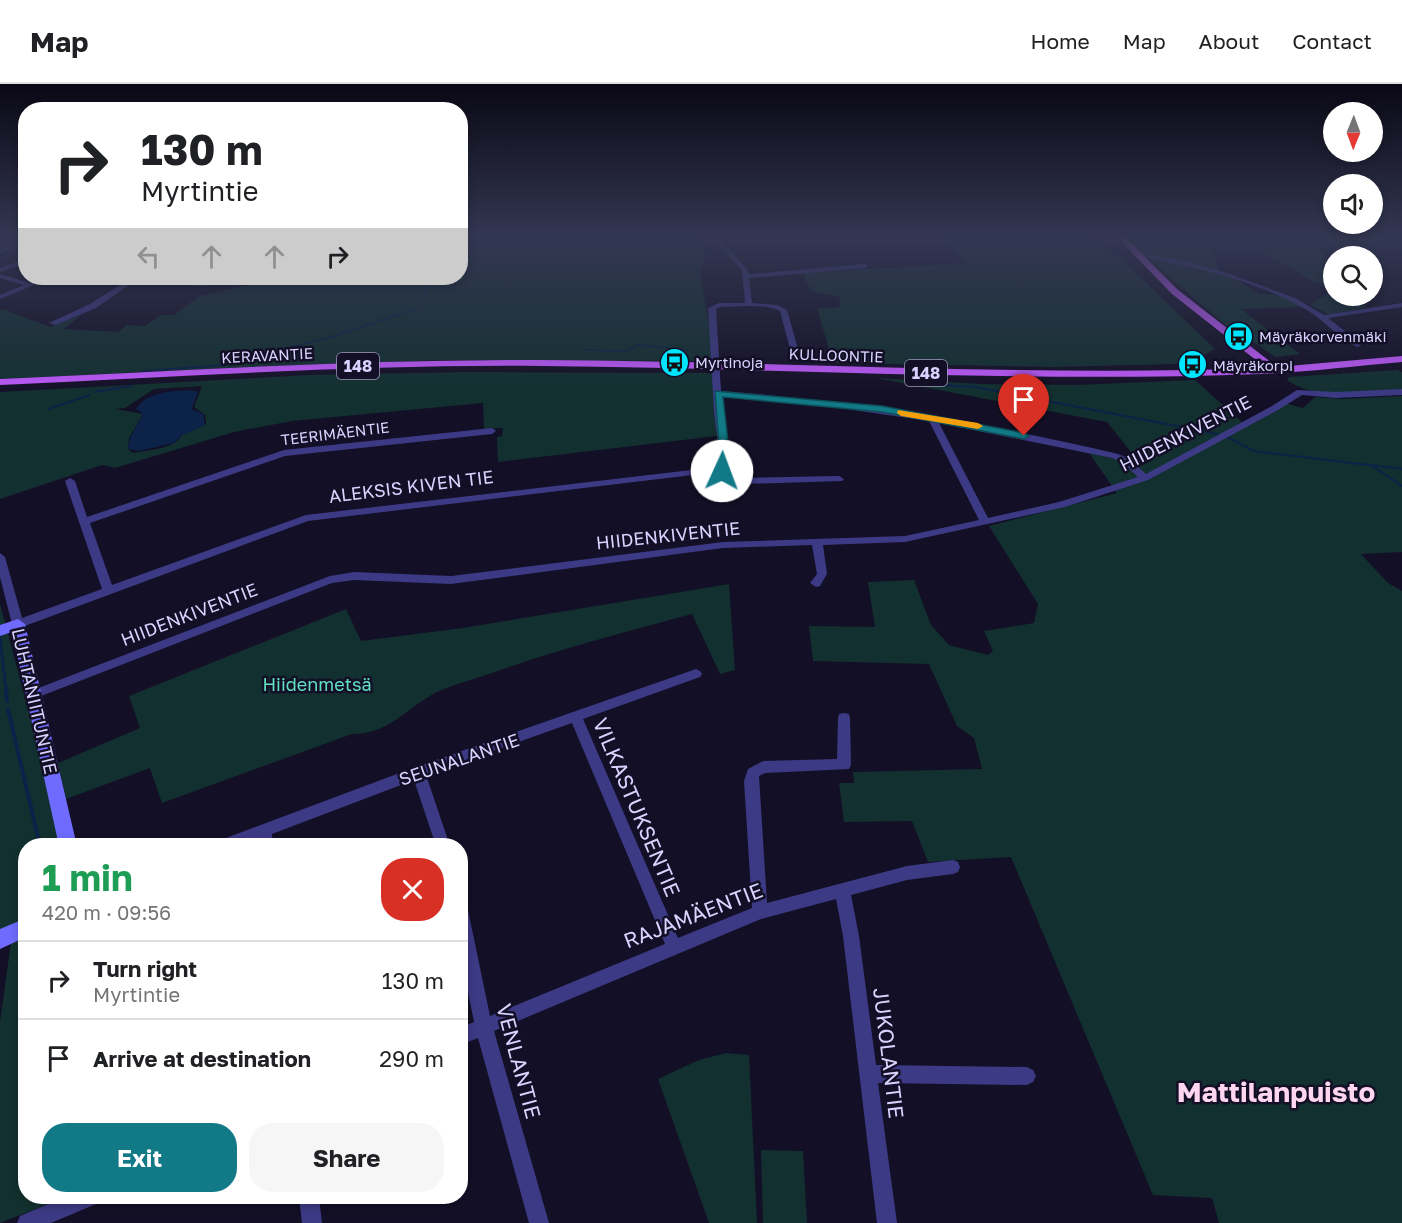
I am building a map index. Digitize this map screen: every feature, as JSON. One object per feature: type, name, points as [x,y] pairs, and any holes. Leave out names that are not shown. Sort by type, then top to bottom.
[{"type":"main road","points":[[1175,291],[1266,368]]},
{"type":"main road","name":"KULLOONTIE","points":[[715,366],[929,373],[1136,372],[1266,368],[1402,358]]},
{"type":"main road","name":"KERAVANTIE","points":[[0,382],[421,364],[540,363],[715,366]]},
{"type":"street","points":[[53,323],[93,306],[116,291]]},
{"type":"street","points":[[747,291],[749,305]]},
{"type":"street","points":[[1269,291],[1295,301],[1323,317],[1357,345]]},
{"type":"street","points":[[796,356],[783,310],[770,306],[749,305],[719,305],[712,308],[715,366],[725,460],[721,469],[725,477],[743,481],[839,479]]},
{"type":"street","points":[[1323,317],[1402,305]]},
{"type":"street","name":"HIIDENKIVENTIE","points":[[32,695],[330,580],[354,576],[451,580],[723,545],[905,539],[1061,505],[1145,478],[1275,408],[1300,392],[1336,395],[1402,392]]},
{"type":"street","points":[[718,393],[882,409],[932,418],[1115,456],[1125,460],[1145,478]]},
{"type":"street","points":[[932,418],[985,522]]},
{"type":"street","name":"TEERIMÄENTIE","points":[[85,521],[284,453],[492,430]]},
{"type":"street","name":"ALEKSIS KIVEN TIE","points":[[0,631],[306,518],[721,469]]},
{"type":"street","points":[[70,481],[108,590]]},
{"type":"street","points":[[816,583],[822,574],[817,542]]},
{"type":"street","name":"LUHTANIITUNTIE","points":[[0,557],[18,624],[32,695],[66,838]]},
{"type":"street","name":"SEUNALANTIE","points":[[244,838],[418,772],[696,674]]},
{"type":"street","name":"VILKASTUKSENTIE","points":[[576,717],[674,947]]},
{"type":"street","points":[[760,912],[751,782],[753,772],[763,768],[844,765],[844,718]]},
{"type":"street","points":[[418,772],[440,838]]},
{"type":"street","points":[[264,830],[265,838]]},
{"type":"street","name":"RAJAMÄENTIE","points":[[468,1034],[760,912],[907,873],[953,867]]},
{"type":"street","name":"JUKOLANTIE","points":[[842,889],[851,936],[887,1223]]},
{"type":"street","points":[[0,939],[18,931]]},
{"type":"street","name":"VENLANTIE","points":[[468,949],[484,1027],[539,1223]]},
{"type":"street","points":[[869,1074],[1027,1076]]},
{"type":"street","points":[[27,1223],[70,1204]]},
{"type":"street","points":[[310,1204],[312,1223]]},
{"type":"green space","points":[[221,291],[703,291],[715,359],[711,361],[443,360],[0,379],[0,310],[3,309],[50,327],[80,316],[64,329],[118,332],[127,325],[145,326],[161,315],[174,315],[200,296]]},
{"type":"green space","points":[[812,291],[1155,291],[1215,349],[1192,362],[1175,364],[1054,367],[833,363],[817,308],[839,307],[840,297]]},
{"type":"green space","points":[[1186,291],[1254,291],[1258,294],[1279,295],[1303,307],[1241,309],[1300,354],[1275,357],[1244,335],[1235,333]]},
{"type":"green space","points":[[1323,296],[1323,306],[1365,306],[1367,308],[1328,314],[1310,305]]},
{"type":"green space","points":[[1397,370],[1402,372],[1402,389],[1343,394],[1327,393],[1299,387],[1287,380],[1289,377]]},
{"type":"green space","points":[[467,372],[713,373],[717,436],[498,462],[497,437],[502,436],[503,428],[484,429],[483,403],[292,421],[234,432],[115,468],[102,465],[0,499],[0,392],[309,375]],"holes":[[[202,386],[194,407],[205,415],[206,424],[182,435],[179,440],[167,446],[133,453],[128,449],[129,438],[143,414],[115,409],[125,408],[154,389]]]},
{"type":"green space","points":[[876,378],[983,384],[1075,385],[1195,380],[1244,424],[1284,403],[1303,408],[1315,397],[1341,399],[1402,396],[1402,552],[1361,554],[1388,583],[1402,591],[1402,1223],[1219,1223],[1212,1198],[1153,1195],[1011,857],[928,862],[912,821],[844,822],[839,783],[854,783],[853,772],[982,769],[974,738],[957,726],[929,664],[813,661],[809,626],[875,627],[868,582],[914,580],[931,625],[949,645],[988,655],[993,651],[984,631],[1034,623],[1038,604],[989,526],[1117,493],[1089,453],[1116,459],[1135,457],[1107,422]]},
{"type":"green space","name":"Hiidenmetsä","points":[[729,584],[735,670],[720,674],[692,614],[568,648],[450,687],[435,693],[386,726],[365,733],[352,734],[162,803],[150,768],[66,799],[58,763],[140,728],[129,696],[346,609],[361,641],[463,628]]},
{"type":"green space","points":[[0,604],[32,724],[58,838],[18,838],[18,1204],[48,1204],[0,1223],[0,1022],[11,942],[0,930]]},
{"type":"green space","points":[[726,1053],[749,1055],[757,1223],[709,1223],[658,1079],[699,1060]]},
{"type":"green space","points":[[761,1150],[803,1151],[807,1223],[763,1223]]},
{"type":"water","points":[[198,391],[192,409],[203,414],[205,425],[181,436],[174,443],[139,451],[128,449],[130,438],[142,416],[142,413],[136,409],[147,398],[164,392]]},
{"type":"waterway","points":[[417,307],[426,291]]},
{"type":"waterway","points":[[258,355],[335,336],[414,309]]},
{"type":"waterway","points":[[584,350],[626,351],[639,345],[687,350]]},
{"type":"waterway","points":[[142,371],[226,365],[263,354]]},
{"type":"waterway","points":[[907,377],[944,385],[975,387],[1218,434]]},
{"type":"waterway","points":[[95,392],[131,386]]},
{"type":"waterway","points":[[48,409],[90,395]]},
{"type":"waterway","points":[[1227,437],[1254,451],[1371,465]]},
{"type":"waterway","points":[[1371,465],[1402,469]]},
{"type":"waterway","points":[[1371,465],[1402,486]]},
{"type":"waterway","points":[[0,637],[6,690]]},
{"type":"waterway","points":[[6,688],[7,701]]},
{"type":"waterway","points":[[8,709],[38,838]]},
{"type":"slow traffic","points":[[901,413],[978,426]]},
{"type":"place","name":"Mäyräkorvenmäki","points":[[1238,336]]},
{"type":"place","name":"Myrtinoja","points":[[674,362]]},
{"type":"place","name":"Mäyräkorpi","points":[[1192,365]]},
{"type":"district","name":"Mattilanpuisto","points":[[1276,1091]]},
{"type":"route","points":[[722,471],[725,460],[718,412],[718,393],[882,409],[1024,436]]}]
